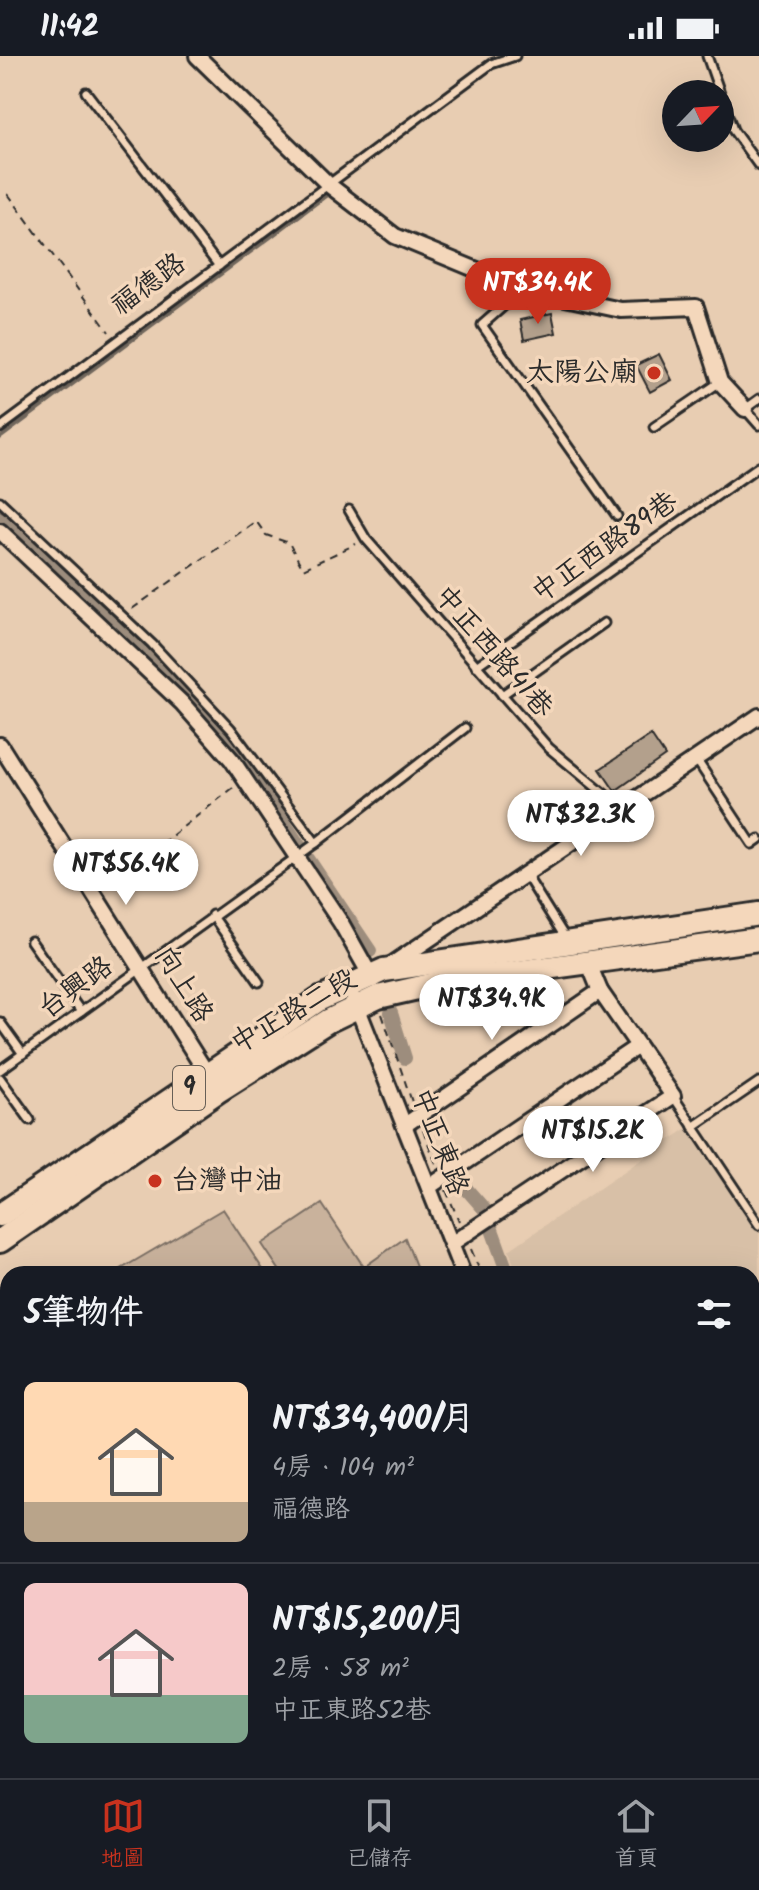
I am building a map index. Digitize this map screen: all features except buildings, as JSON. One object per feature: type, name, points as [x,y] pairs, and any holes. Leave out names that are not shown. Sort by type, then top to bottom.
[{"type":"main road","name":"中正路二段","points":[[0,1241],[347,985],[377,972],[759,914]]},
{"type":"main road","name":"中正路二段","points":[[0,1215],[213,1083],[368,1001],[444,982],[759,939]]},
{"type":"street","points":[[197,56],[329,185],[395,236],[523,289],[621,310],[696,307],[720,382],[745,409]]},
{"type":"street","name":"中正東路","points":[[0,531],[182,703],[244,780],[377,972],[368,1001],[405,1125],[436,1184],[460,1266]]},
{"type":"street","points":[[377,972],[759,716]]},
{"type":"street","name":"向上路","points":[[0,745],[213,1083]]},
{"type":"street","points":[[451,1244],[673,1096],[600,991],[589,964]]},
{"type":"street","name":"中正東路","points":[[347,985],[368,1001]]},
{"type":"street","points":[[405,1125],[600,991]]},
{"type":"street","points":[[436,1184],[638,1046]]},
{"type":"lane","name":"福德路","points":[[0,428],[491,64],[515,56]]},
{"type":"lane","points":[[707,56],[733,130],[759,166]]},
{"type":"lane","points":[[86,92],[219,266]]},
{"type":"lane","points":[[523,289],[482,325],[617,516]]},
{"type":"lane","points":[[654,427],[720,382]]},
{"type":"lane","points":[[759,399],[745,409],[759,425]]},
{"type":"lane","name":"中正西路89巷","points":[[476,666],[759,466]]},
{"type":"lane","points":[[0,501],[123,616],[231,729],[316,843]]},
{"type":"lane","name":"中正西路41巷","points":[[349,510],[366,539],[549,748],[621,809]]},
{"type":"lane","points":[[502,695],[604,623]]},
{"type":"lane","name":"台興路","points":[[0,1070],[212,915],[296,859],[465,728]]},
{"type":"lane","points":[[696,759],[752,844],[759,839]]},
{"type":"lane","points":[[525,873],[569,943]]},
{"type":"lane","points":[[212,915],[259,982]]},
{"type":"lane","points":[[31,941],[81,1012]]},
{"type":"lane","points":[[0,1022],[23,1054]]},
{"type":"lane","points":[[0,1078],[30,1120]]},
{"type":"lane","points":[[693,1127],[759,1082]]},
{"type":"lane","points":[[673,1096],[759,1225]]},
{"type":"path","points":[[8,194],[117,342]]},
{"type":"path","points":[[123,616],[256,521],[266,535],[289,543],[303,569],[366,539]]},
{"type":"path","points":[[95,895],[244,780]]},
{"type":"path","name":"中正東路","points":[[368,1001],[386,1034],[418,1116],[436,1184],[478,1266]]},
{"type":"shaded area","points":[[689,1127],[759,1231],[759,1266],[514,1266],[509,1250]]},
{"type":"shaded area","points":[[322,1204],[363,1266],[277,1266],[262,1244]]},
{"type":"shaded area","points":[[223,1209],[261,1266],[126,1266]]},
{"type":"shaded area","points":[[405,1238],[416,1266],[365,1266]]},
{"type":"waterway","points":[[419,113],[480,68]]},
{"type":"waterway","points":[[338,176],[409,121]]},
{"type":"waterway","points":[[0,438],[331,192]]},
{"type":"waterway","points":[[0,509],[173,672]]},
{"type":"waterway","points":[[0,519],[204,712],[239,756],[370,951]]},
{"type":"waterway","points":[[225,728],[303,845],[300,847]]},
{"type":"waterway","points":[[391,1013],[405,1058]]},
{"type":"waterway","points":[[456,1177],[485,1210],[505,1266]]},
{"type":"place","name":"太陽公廟","points":[[654,373]]},
{"type":"place","name":"台灣中油","points":[[155,1181]]}]
